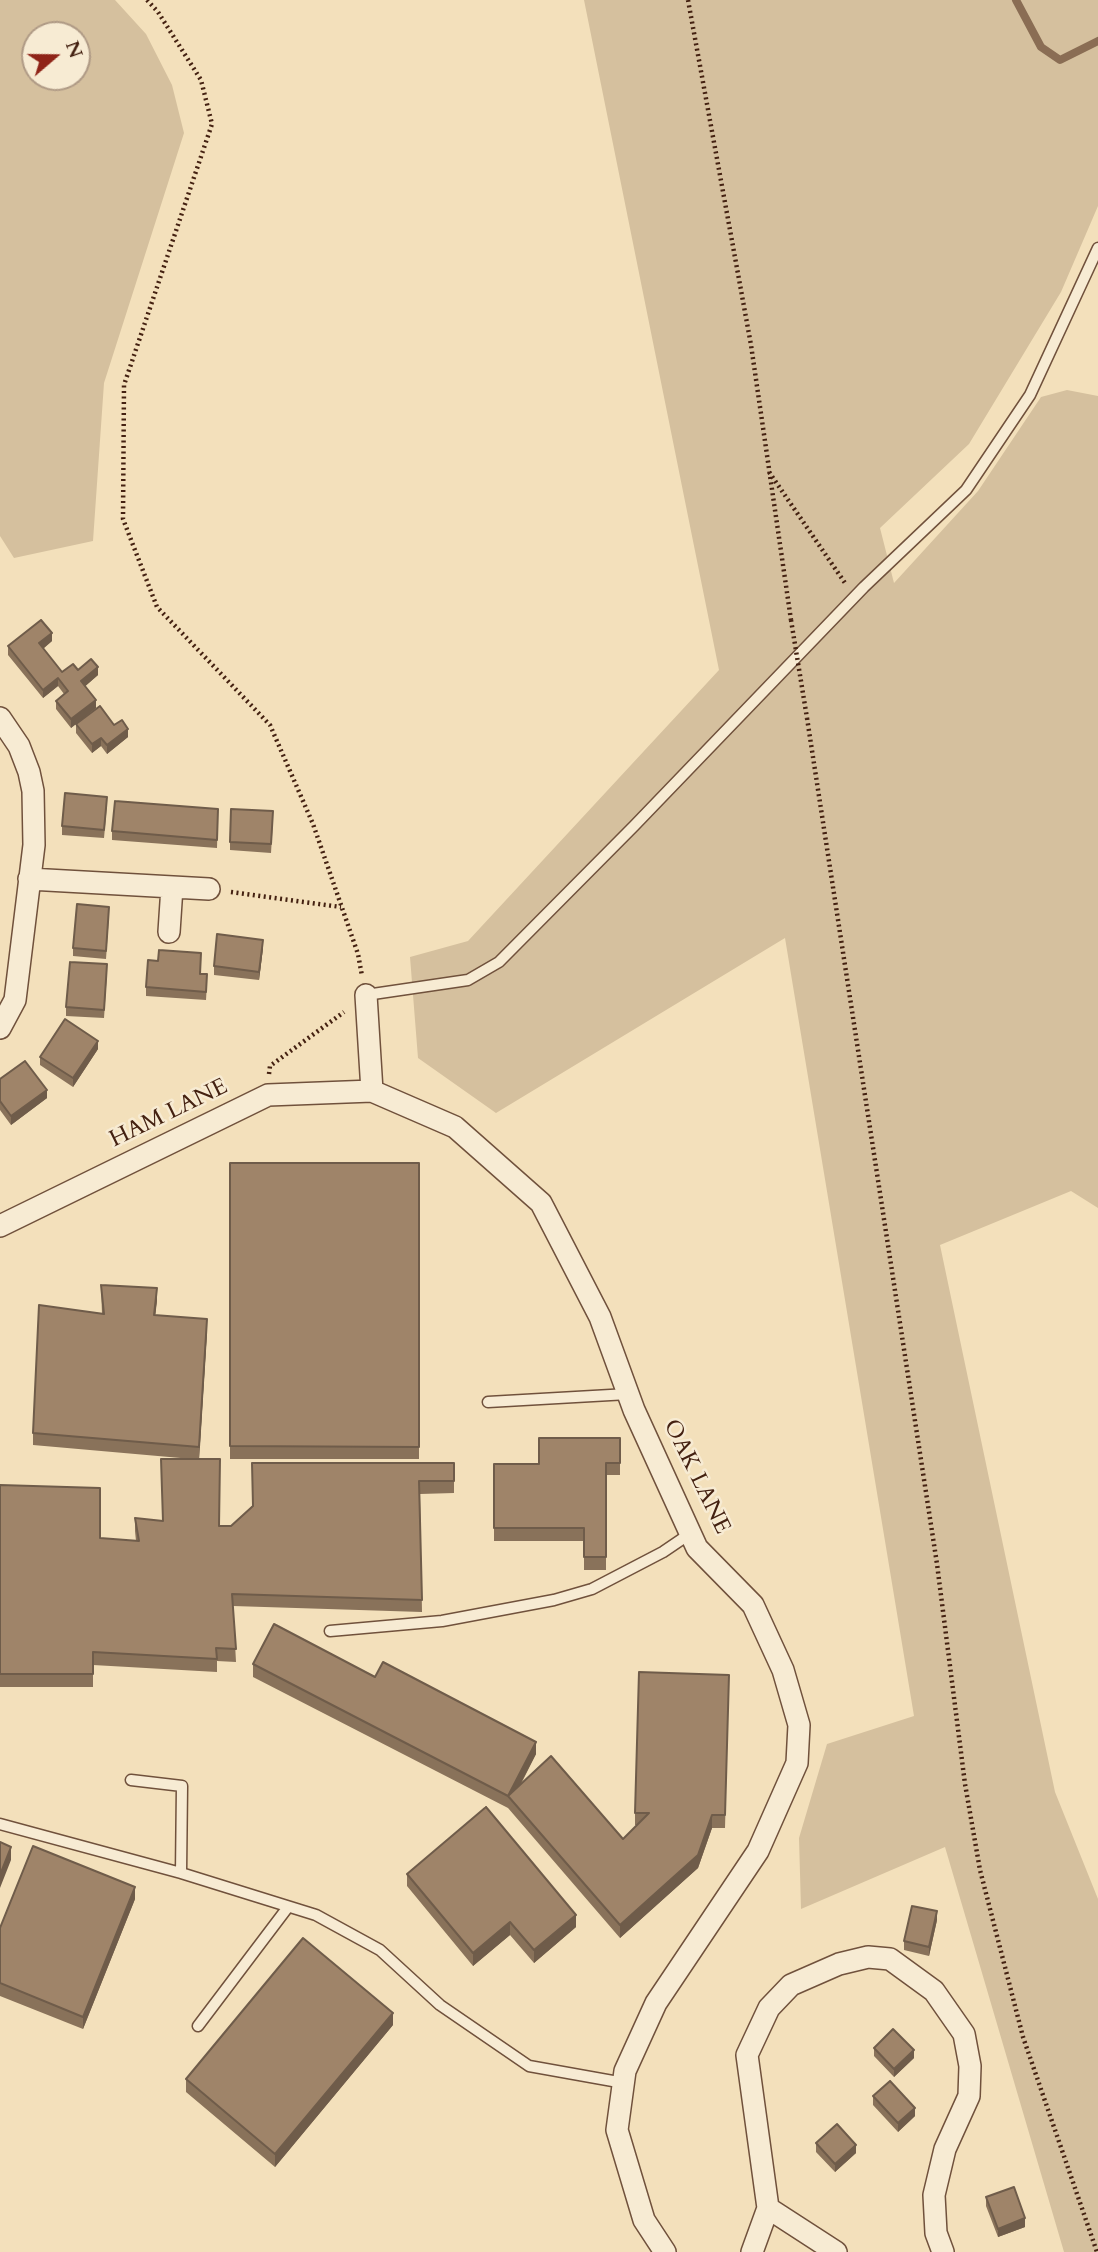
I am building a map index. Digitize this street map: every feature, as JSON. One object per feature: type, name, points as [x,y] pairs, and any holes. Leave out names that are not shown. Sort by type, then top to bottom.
[{"type":"street","points":[[0,718],[19,746],[33,791],[34,845],[15,1000],[0,1028]]},
{"type":"street","points":[[29,879],[209,889]]},
{"type":"street","points":[[169,932],[172,887]]},
{"type":"street","points":[[366,995],[372,1091]]},
{"type":"street","name":"HAM LANE","points":[[0,1226],[268,1095],[372,1091]]},
{"type":"street","name":"OAK LANE","points":[[372,1091],[455,1127],[541,1203],[600,1317],[628,1394],[697,1548],[752,1605],[783,1670],[799,1725],[797,1763],[758,1852],[656,2003],[625,2071],[617,2130],[644,2220],[665,2252]]},
{"type":"street","points":[[752,2252],[768,2208],[747,2055],[769,2008],[791,1985],[839,1964],[868,1957],[890,1959],[934,1991],[964,2034],[970,2066],[970,2096],[945,2149],[934,2195],[936,2233],[943,2252]]},
{"type":"street","points":[[768,2208],[836,2252]]},
{"type":"lane","points":[[366,995],[468,980],[499,962],[616,845],[864,587],[966,490],[1030,395],[1098,248]]},
{"type":"lane","points":[[488,1402],[628,1394]]},
{"type":"lane","points":[[330,1631],[455,1619],[554,1600],[592,1589],[663,1552],[691,1533]]},
{"type":"lane","points":[[131,1780],[182,1786],[181,1874]]},
{"type":"lane","points":[[0,1824],[316,1915],[380,1950],[440,2005],[529,2066],[624,2084]]},
{"type":"lane","points":[[198,2026],[288,1907]]},
{"type":"path","points":[[147,0],[158,12],[201,80],[212,124],[124,385],[123,519],[157,607],[270,725],[313,824],[358,954],[366,995],[270,1066],[268,1095]]},
{"type":"path","points":[[688,0],[751,345],[767,468],[937,1564],[965,1784],[980,1870],[1023,2037],[1097,2252]]},
{"type":"path","points":[[767,468],[843,582],[864,587]]},
{"type":"path","points":[[209,889],[341,907]]},
{"type":"shaded area","points":[[0,0],[115,0],[146,34],[172,85],[184,133],[104,383],[93,541],[14,558],[0,536]]},
{"type":"shaded area","points":[[584,0],[1098,0],[1098,206],[1061,292],[969,444],[880,528],[894,583],[978,491],[1041,397],[1067,390],[1098,396],[1098,1208],[1071,1191],[940,1245],[1055,1792],[1098,1899],[1098,2252],[1064,2252],[945,1847],[801,1909],[799,1838],[827,1744],[914,1716],[785,938],[496,1113],[418,1058],[410,957],[468,941],[719,670]]},
{"type":"building","points":[[41,620],[52,633],[39,643],[62,672],[73,664],[78,670],[91,659],[98,667],[81,681],[96,700],[71,719],[56,701],[68,691],[58,678],[43,690],[8,646]]},
{"type":"building","points":[[100,706],[114,725],[122,720],[128,729],[107,745],[101,738],[92,744],[76,724]]},
{"type":"building","points":[[65,793],[107,797],[104,830],[62,826]]},
{"type":"building","points":[[115,801],[218,809],[217,840],[112,831]]},
{"type":"building","points":[[231,809],[273,811],[271,844],[230,842]]},
{"type":"building","points":[[77,904],[109,907],[106,951],[73,948]]},
{"type":"building","points":[[217,934],[263,940],[259,972],[214,966]]},
{"type":"building","points":[[159,950],[201,953],[200,974],[207,974],[206,992],[146,987],[148,960],[158,961]]},
{"type":"building","points":[[70,962],[107,964],[104,1010],[66,1007]]},
{"type":"building","points":[[65,1019],[98,1041],[73,1078],[40,1057]]},
{"type":"building","points":[[25,1061],[47,1090],[11,1116],[0,1101],[0,1079]]},
{"type":"building","points":[[230,1163],[419,1163],[419,1447],[230,1446]]},
{"type":"building","points":[[101,1285],[157,1288],[154,1315],[207,1319],[199,1447],[33,1433],[39,1305],[104,1314]]},
{"type":"building","points":[[539,1438],[620,1438],[620,1463],[606,1463],[606,1557],[584,1557],[584,1528],[494,1528],[494,1464],[539,1464]]},
{"type":"building","points":[[161,1459],[220,1459],[219,1526],[231,1526],[253,1506],[252,1463],[454,1463],[454,1481],[419,1481],[422,1600],[232,1594],[236,1649],[216,1648],[217,1659],[93,1652],[93,1674],[0,1674],[0,1485],[100,1488],[100,1538],[139,1541],[135,1518],[163,1521]]},
{"type":"building","points":[[274,1624],[375,1677],[383,1662],[536,1742],[508,1796],[253,1664]]},
{"type":"building","points":[[639,1672],[729,1675],[725,1815],[712,1815],[698,1855],[620,1925],[508,1796],[551,1756],[623,1839],[649,1813],[635,1813]]},
{"type":"building","points":[[486,1807],[576,1915],[534,1950],[510,1922],[473,1953],[407,1874]]},
{"type":"building","points":[[0,1842],[11,1847],[0,1875]]},
{"type":"building","points":[[33,1846],[135,1887],[83,2017],[0,1983],[0,1928]]},
{"type":"building","points":[[912,1906],[937,1911],[929,1947],[904,1941]]},
{"type":"building","points":[[303,1938],[393,2013],[275,2154],[186,2079]]},
{"type":"building","points":[[893,2029],[914,2050],[894,2069],[874,2048]]},
{"type":"building","points":[[890,2081],[915,2108],[898,2123],[873,2096]]},
{"type":"building","points":[[837,2124],[856,2145],[835,2164],[816,2143]]},
{"type":"building","points":[[1014,2187],[1025,2218],[998,2229],[986,2197]]},
{"type":"waterway","points":[[1016,0],[1041,47],[1060,60],[1098,41]]}]
